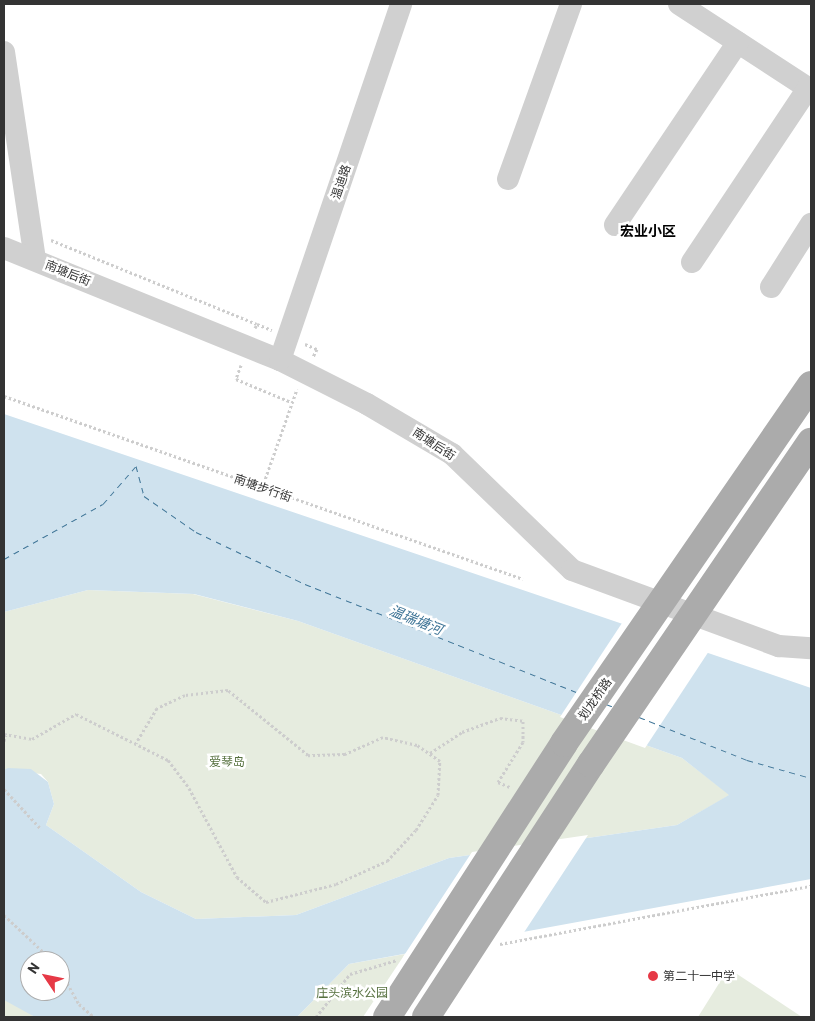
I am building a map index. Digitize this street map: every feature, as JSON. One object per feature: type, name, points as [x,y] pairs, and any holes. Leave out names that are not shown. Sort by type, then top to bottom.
[{"type":"main road","name":"划龙桥路","points":[[387,1017],[564,743],[811,385]]},
{"type":"main road","points":[[426,1017],[591,764],[811,442]]},
{"type":"street","name":"温迪路","points":[[280,360],[402,4]]},
{"type":"street","points":[[508,179],[571,4]]},
{"type":"street","points":[[679,4],[810,89],[692,262]]},
{"type":"street","points":[[615,225],[738,42]]},
{"type":"street","points":[[4,52],[35,259]]},
{"type":"street","points":[[771,287],[811,224]]},
{"type":"street","name":"南塘后街","points":[[4,248],[280,360],[306,372],[452,454],[572,570],[779,646],[811,648]]},
{"type":"path","points":[[30,231],[317,349],[292,402],[262,488]]},
{"type":"path","points":[[256,324],[236,378],[292,402]]},
{"type":"path","name":"南塘步行街","points":[[4,396],[523,579]]},
{"type":"path","points":[[4,741],[5,735],[32,739],[76,714],[98,729],[136,743],[168,760],[189,788],[237,877],[266,902],[336,884],[387,861],[416,830],[438,795],[440,761],[417,745],[383,737],[346,754],[308,755],[277,734],[255,708],[228,690],[185,695],[157,708],[136,743]]},
{"type":"path","points":[[429,754],[462,732],[500,718],[523,721],[523,742],[498,782]]},
{"type":"path","points":[[4,789],[42,829]]},
{"type":"path","points":[[497,945],[811,886]]},
{"type":"path","points":[[4,915],[42,951]]},
{"type":"path","points":[[316,1017],[350,974],[399,960]]},
{"type":"path","points":[[70,988],[79,1004],[94,1017]]},
{"type":"green space","name":"爱琴岛","points":[[88,590],[193,594],[298,621],[682,758],[730,795],[677,825],[449,858],[296,915],[196,919],[141,892],[46,825],[54,804],[48,782],[41,774],[4,770],[4,612]]},
{"type":"green space","name":"庄头滨水公园","points":[[405,954],[363,1017],[297,1017],[349,964]]},
{"type":"green space","points":[[737,974],[802,1017],[698,1017],[723,977]]},
{"type":"green space","points":[[4,1000],[14,1002],[35,1017],[4,1017]]},
{"type":"water","name":"温瑞塘河","points":[[4,414],[811,688],[811,879],[349,964],[297,1017],[35,1017],[4,1000],[4,770],[8,768],[31,769],[48,782],[54,804],[46,825],[141,892],[196,919],[296,915],[449,858],[677,825],[729,795],[682,758],[298,621],[194,594],[88,590],[4,612]]},
{"type":"pier","points":[[624,620],[711,648],[645,748],[560,717]]},
{"type":"pier","points":[[588,835],[521,937],[482,939],[403,957],[472,852]]},
{"type":"ferry route","points":[[4,559],[103,504],[136,466],[144,496],[196,532],[305,584],[582,694]]},
{"type":"ferry route","points":[[606,704],[614,707]]},
{"type":"ferry route","points":[[639,717],[747,760],[811,778]]},
{"type":"place","name":"第二十一中学","points":[[653,976]]},
{"type":"district","name":"宏业小区","points":[[648,231]]}]
